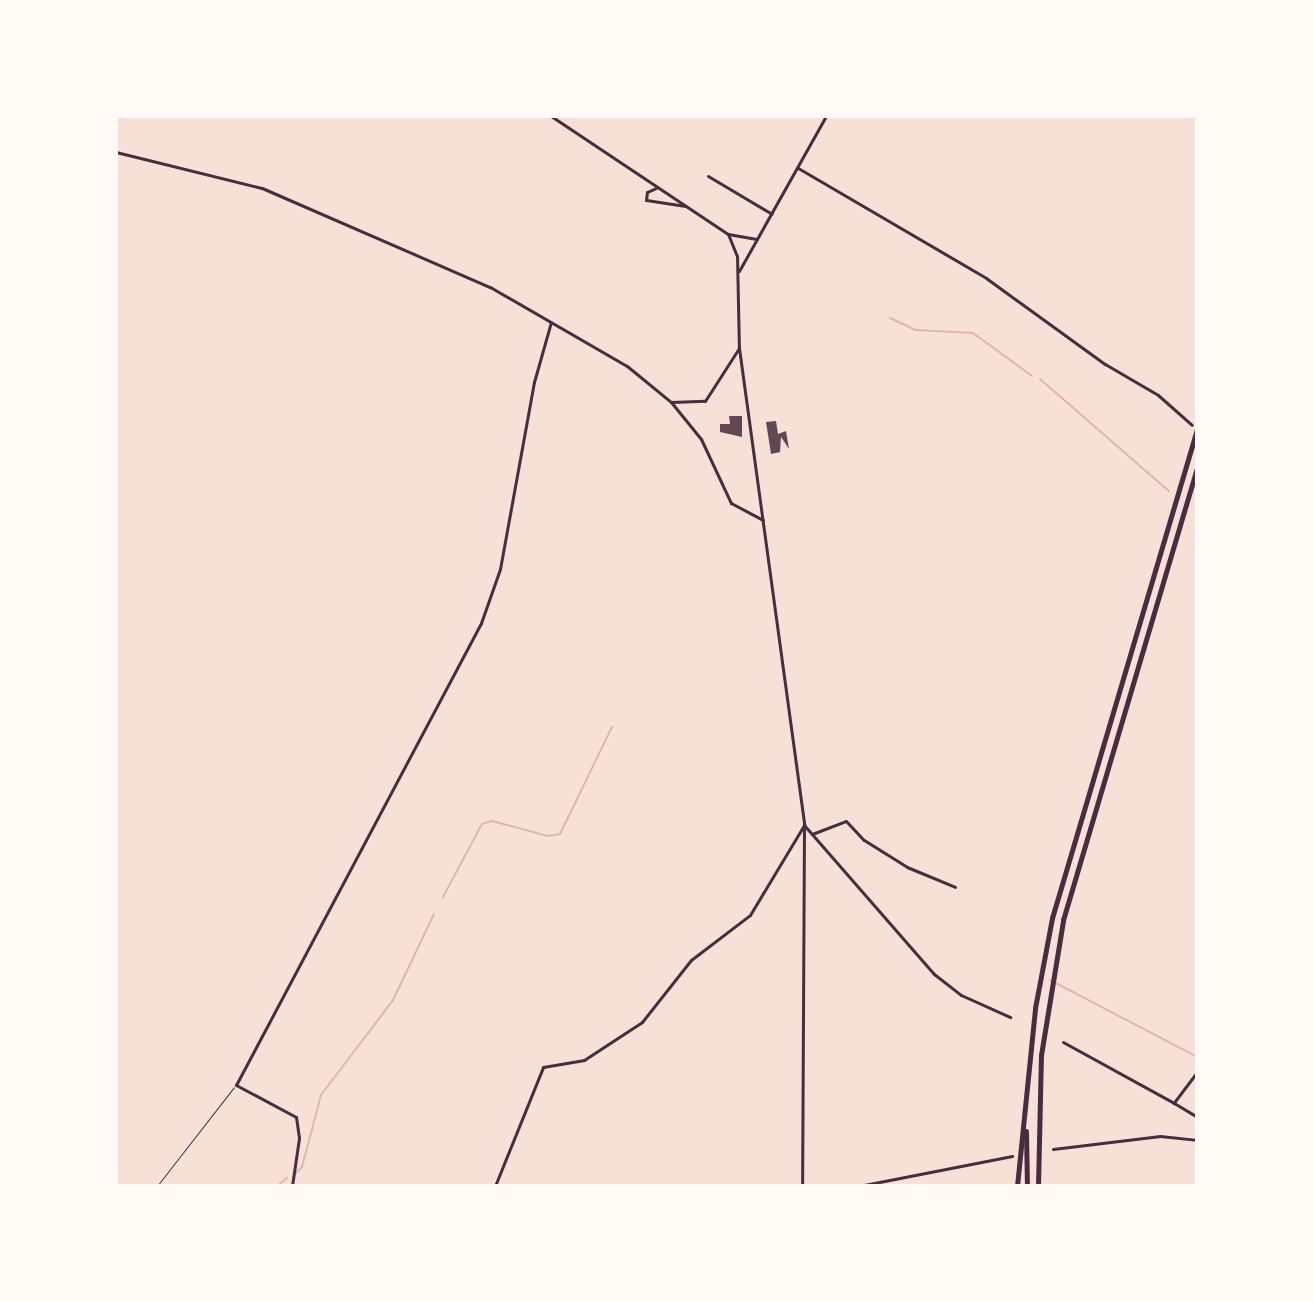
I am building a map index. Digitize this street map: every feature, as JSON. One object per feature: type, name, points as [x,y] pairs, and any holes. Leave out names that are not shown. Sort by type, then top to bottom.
[{"type":"highway","points":[[1027,1186],[1023,1149],[1035,1008],[1059,888],[1195,429]]},
{"type":"highway","points":[[1038,1186],[1037,1146],[1046,1010],[1063,920],[1197,469]]},
{"type":"highway","points":[[1017,1186],[1023,1160]]},
{"type":"street","points":[[551,116],[728,234],[757,239]]},
{"type":"street","points":[[737,274],[826,116]]},
{"type":"street","points":[[116,152],[262,188],[490,287],[627,366],[671,402],[701,439],[731,503],[764,521]]},
{"type":"street","points":[[798,168],[986,278],[1105,364],[1158,395],[1195,429]]},
{"type":"street","points":[[708,176],[772,214]]},
{"type":"street","points":[[656,188],[647,192],[646,200],[670,208],[686,206]]},
{"type":"street","points":[[728,234],[737,274],[739,348],[804,825],[802,1186]]},
{"type":"street","points":[[292,1186],[299,1138],[296,1117],[236,1085],[481,623],[500,569],[534,382],[551,322]]},
{"type":"street","points":[[671,402],[705,401],[739,348]]},
{"type":"street","points":[[812,834],[846,821],[864,840],[896,860],[955,887]]},
{"type":"street","points":[[804,825],[934,974],[961,995],[1010,1017]]},
{"type":"street","points":[[495,1186],[543,1067],[584,1060],[642,1022],[691,960],[750,915],[804,825]]},
{"type":"street","points":[[1063,1042],[1197,1117]]},
{"type":"street","points":[[1174,1103],[1197,1072]]},
{"type":"street","points":[[1053,1149],[1160,1136],[1197,1140]]},
{"type":"street","points":[[859,1186],[1012,1156]]},
{"type":"lane","points":[[157,1186],[236,1085]]},
{"type":"building","points":[[729,416],[742,416],[742,437],[720,432],[720,424],[730,424]]},
{"type":"building","points":[[776,421],[778,434],[786,431],[789,449],[781,437],[780,452],[771,454],[766,422]]},
{"type":"waterway","points":[[890,318],[916,330],[973,333],[1032,376]]},
{"type":"waterway","points":[[1040,379],[1169,491]]},
{"type":"waterway","points":[[443,897],[482,824],[492,821],[548,836],[560,834],[612,727]]},
{"type":"waterway","points":[[295,1174],[302,1167],[321,1095],[393,1000],[434,914]]},
{"type":"waterway","points":[[1050,980],[1197,1057]]},
{"type":"waterway","points":[[277,1186],[287,1178]]}]
